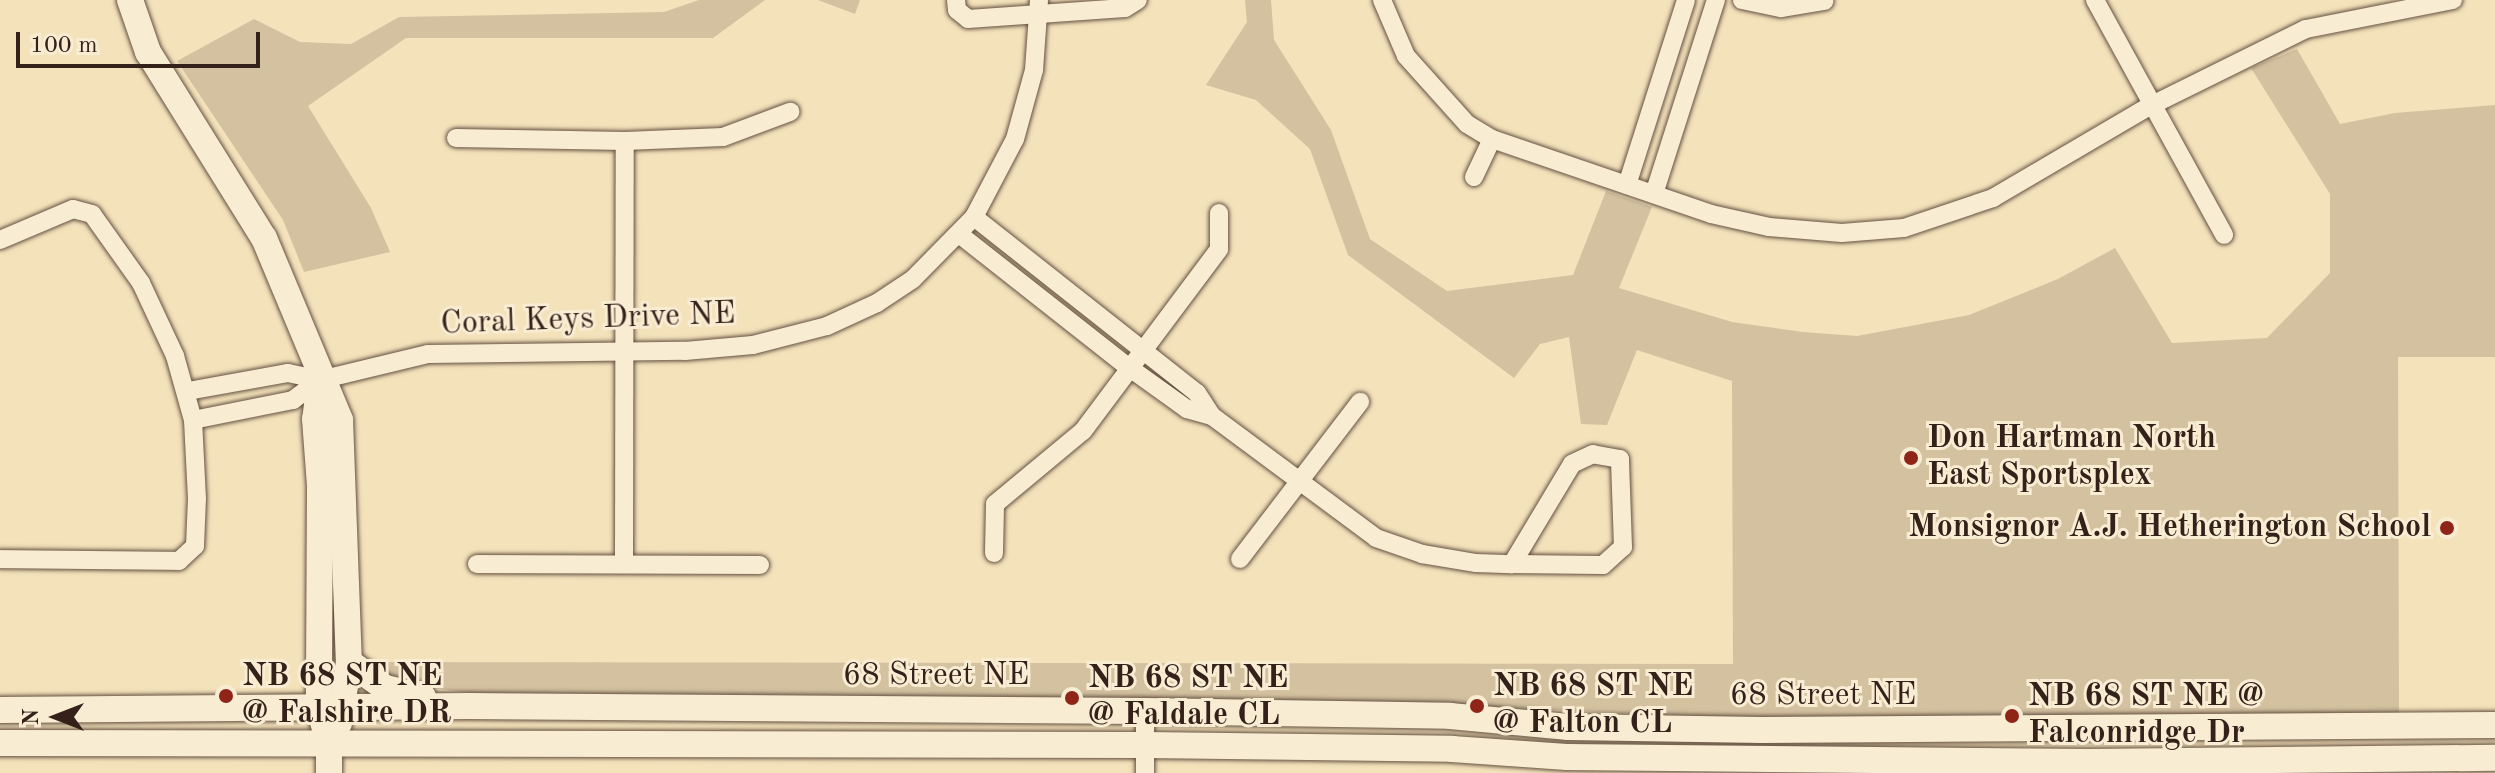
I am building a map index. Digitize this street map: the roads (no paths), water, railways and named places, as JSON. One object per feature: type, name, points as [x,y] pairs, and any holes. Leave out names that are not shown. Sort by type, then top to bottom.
[{"type":"main road","points":[[130,0],[148,52],[264,238],[320,380],[340,420],[349,662],[332,708]]},
{"type":"main road","points":[[320,380],[315,419],[332,708],[329,773]]},
{"type":"main road","points":[[349,662],[385,688],[469,706]]},
{"type":"main road","name":"68 Street NE","points":[[0,710],[469,706],[1145,711],[1450,716],[1568,727],[2103,730],[2495,725]]},
{"type":"main road","points":[[2103,730],[2117,767]]},
{"type":"main road","points":[[2089,768],[2103,730]]},
{"type":"main road","name":"68 Street NE","points":[[0,743],[1145,745],[1452,749],[1567,765],[2089,768],[2495,758]]},
{"type":"street","points":[[956,0],[957,10],[968,19],[1039,7],[1125,8],[1138,0]]},
{"type":"street","points":[[1382,0],[1406,56],[1467,124],[1492,139],[1654,194],[1769,227],[1842,233],[1904,228],[1993,198],[2150,106],[2306,29],[2453,0]]},
{"type":"street","points":[[1627,185],[1686,0]]},
{"type":"street","points":[[1654,194],[1716,0]]},
{"type":"street","points":[[1742,0],[1781,8],[1824,1]]},
{"type":"street","points":[[2095,0],[2150,106],[2224,235]]},
{"type":"street","name":"Coral Keys Drive NE","points":[[320,380],[428,354],[753,345],[827,326],[913,279],[974,217],[1015,139],[1034,70],[1039,7]]},
{"type":"street","points":[[456,138],[625,141],[723,137],[790,112]]},
{"type":"street","points":[[1474,177],[1492,139]]},
{"type":"street","points":[[624,563],[625,141]]},
{"type":"street","points":[[0,240],[73,209],[92,214],[157,311],[188,391],[193,420],[195,546],[179,561],[0,559]]},
{"type":"street","points":[[994,553],[995,504],[1083,431],[1135,357],[1219,249],[1219,213]]},
{"type":"street","points":[[974,217],[1135,357],[1187,409],[1212,416],[1376,538],[1422,554],[1512,564],[1603,565],[1623,547],[1620,459],[1593,454],[1572,464],[1512,564]]},
{"type":"street","points":[[959,234],[1135,357]]},
{"type":"street","points":[[188,391],[288,373],[320,380]]},
{"type":"street","points":[[193,420],[293,400],[320,380]]},
{"type":"street","points":[[1240,559],[1360,402]]},
{"type":"street","points":[[477,564],[760,565]]},
{"type":"street","points":[[1145,711],[1145,773]]},
{"type":"street","points":[[1567,765],[1568,727]]},
{"type":"place","name":"Don Hartman North East Sportsplex","points":[[1911,458]]},
{"type":"place","name":"Monsignor A.J. Hetherington School","points":[[2447,528]]},
{"type":"place","name":"NB 68 ST NE @ Falshire DR","points":[[226,696]]},
{"type":"place","name":"NB 68 ST NE @ Faldale CL","points":[[1072,698]]},
{"type":"place","name":"NB 68 ST NE @ Falton CL","points":[[1477,706]]},
{"type":"place","name":"NB 68 ST NE @ Falconridge Dr","points":[[2012,716]]}]
